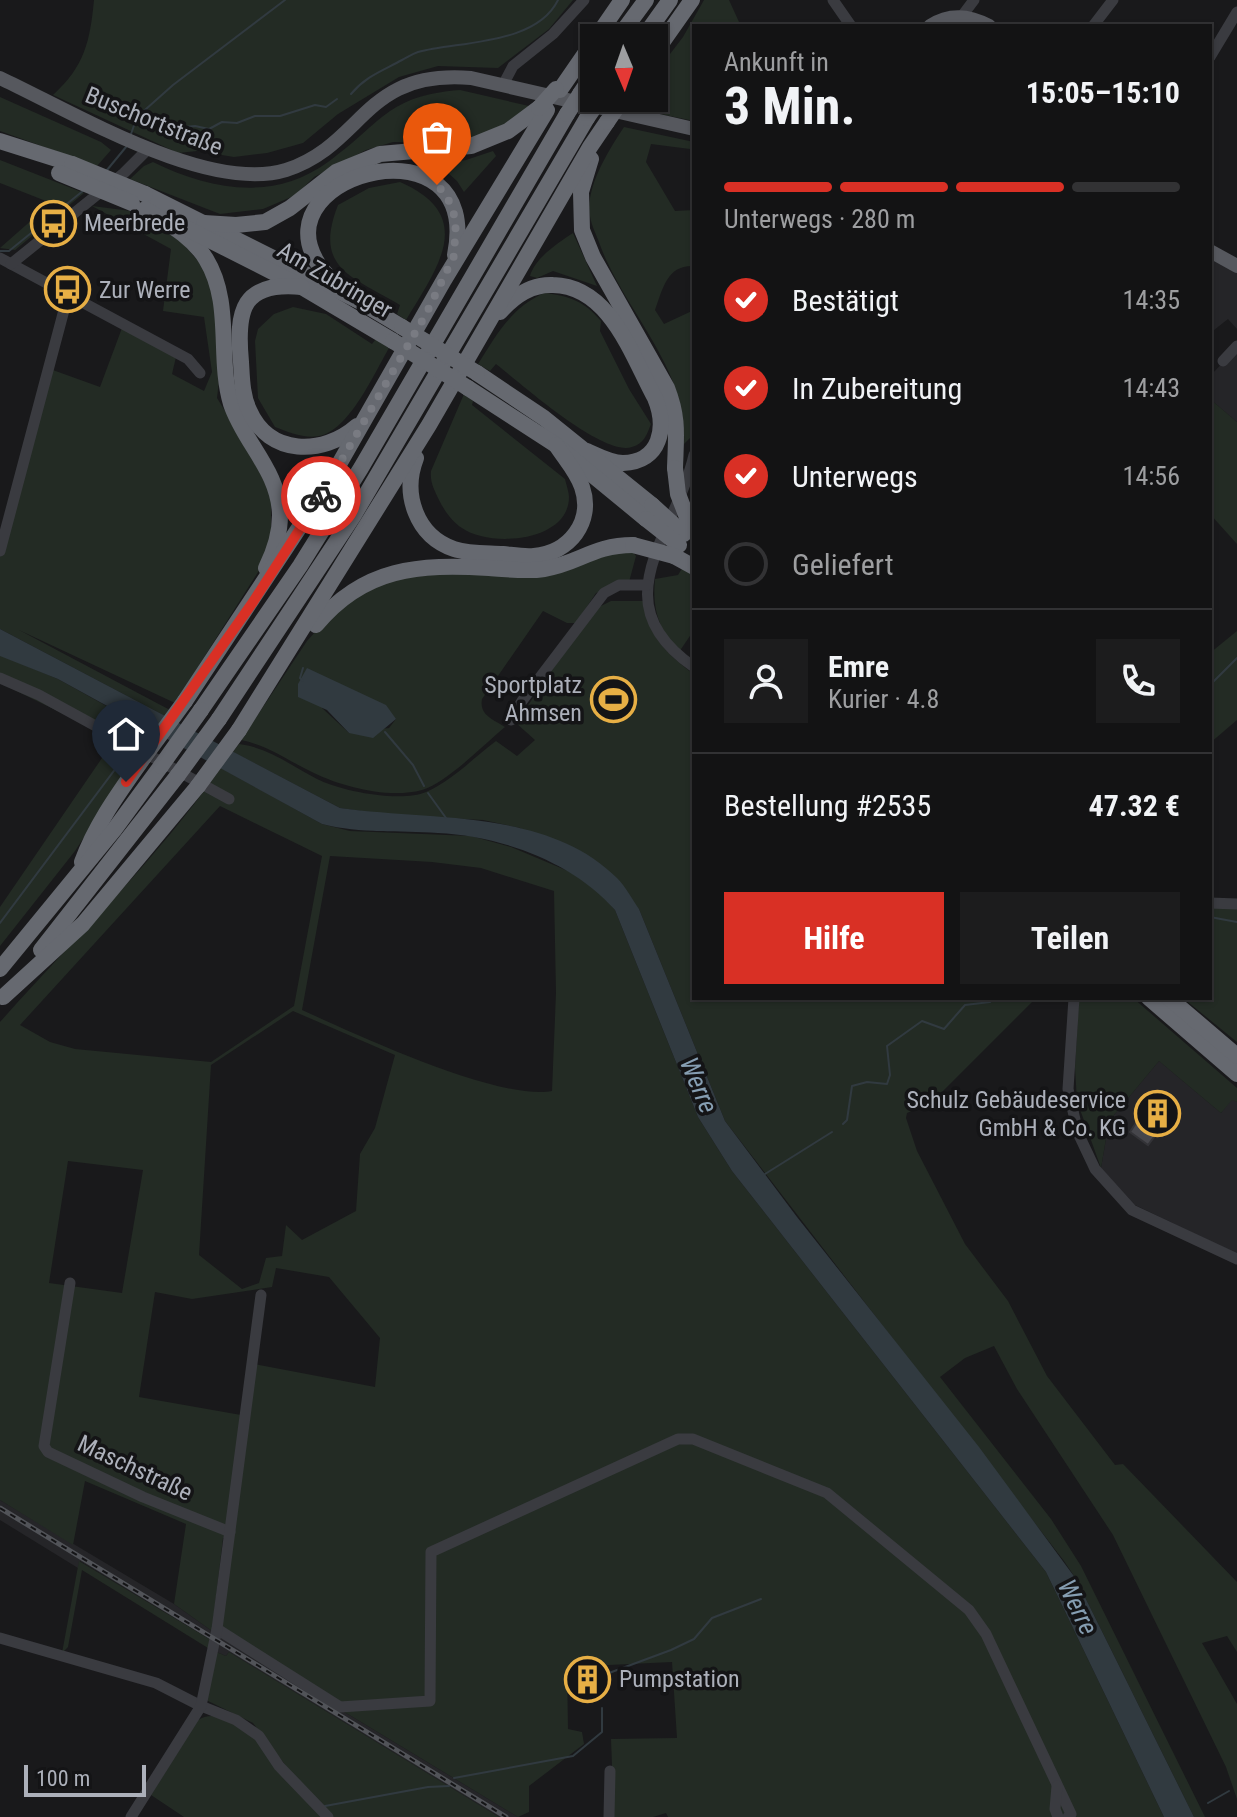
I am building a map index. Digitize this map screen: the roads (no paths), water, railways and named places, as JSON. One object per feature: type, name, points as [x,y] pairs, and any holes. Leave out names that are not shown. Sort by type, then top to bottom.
[{"type":"highway","points":[[78,873],[89,841],[253,602],[367,417],[543,109],[622,0]]},
{"type":"highway","points":[[628,24],[646,0]]},
{"type":"highway","points":[[653,24],[670,0]]},
{"type":"highway","points":[[668,34],[692,0]]},
{"type":"highway","points":[[0,969],[161,766],[300,566],[580,94]]},
{"type":"highway","points":[[204,223],[236,225],[265,222],[290,208],[336,172],[365,160],[395,151],[453,150],[471,146],[508,131],[543,109]]},
{"type":"highway","points":[[1,998],[72,914],[219,719],[354,515],[591,112]]},
{"type":"highway","points":[[1,998],[83,924],[198,786],[239,730],[429,425],[614,112]]},
{"type":"highway","points":[[607,122],[581,192],[582,230],[593,257],[671,398],[678,434],[675,468],[678,494],[692,560]]},
{"type":"highway","name":"Am Zubringer","points":[[0,141],[141,202],[398,334],[473,380],[544,418],[587,451],[649,512]]},
{"type":"highway","name":"Am Zubringer","points":[[0,152],[66,169]]},
{"type":"highway","points":[[357,300],[318,266],[312,253],[309,225],[314,211],[329,192],[372,172],[400,169],[415,172],[437,185],[447,196],[456,220],[457,241],[444,280]]},
{"type":"highway","points":[[141,202],[195,244],[213,273],[222,308],[230,401],[239,423],[269,471],[277,497],[278,536],[253,602]]},
{"type":"highway","name":"Am Zubringer","points":[[141,202],[204,223],[357,300],[398,334]]},
{"type":"highway","points":[[302,287],[278,284],[264,288],[243,306],[238,335],[243,387],[250,414],[270,436],[302,448],[337,442],[367,417]]},
{"type":"highway","points":[[483,331],[504,307],[531,288],[547,285],[577,289],[600,303],[655,398],[663,425],[655,448],[637,461],[614,462],[587,451]]},
{"type":"highway","name":"Am Zubringer","points":[[473,380],[556,445],[686,539]]},
{"type":"highway","points":[[429,425],[413,467],[411,496],[414,511],[427,532],[441,542],[472,552],[533,556],[560,549],[572,539],[580,528],[585,502],[575,473],[556,445]]},
{"type":"highway","points":[[288,655],[331,607],[377,578],[401,570],[433,565],[545,569],[595,549],[686,539]]},
{"type":"highway","points":[[1151,1000],[1237,1074]]},
{"type":"highway","points":[[1171,1000],[1237,1056]]},
{"type":"main road","points":[[934,24],[946,17],[962,16],[984,24]]},
{"type":"main road","name":"Buschortstraße","points":[[0,78],[149,148],[209,171],[232,175],[270,173],[296,166],[318,153],[366,110],[401,87],[435,77],[503,85],[692,129]]},
{"type":"main road","points":[[1212,252],[1237,266]]},
{"type":"street","points":[[503,85],[513,66],[553,34],[584,0]]},
{"type":"street","points":[[833,0],[850,24]]},
{"type":"street","points":[[962,16],[974,0]]},
{"type":"street","points":[[1095,24],[1113,0]]},
{"type":"street","points":[[1212,54],[1237,12]]},
{"type":"street","points":[[149,148],[124,173],[6,261],[188,359],[200,373]]},
{"type":"street","points":[[0,551],[68,295]]},
{"type":"street","points":[[1223,361],[1237,346]]},
{"type":"street","points":[[692,460],[652,560],[647,585],[650,611],[658,633],[675,654],[692,666]]},
{"type":"street","points":[[511,720],[604,593],[619,585],[647,585]]},
{"type":"street","points":[[0,678],[39,695],[229,799]]},
{"type":"street","points":[[1212,903],[1237,904]]},
{"type":"street","points":[[1074,1000],[1068,1089],[1078,1133],[1095,1169],[1132,1210],[1237,1259]]},
{"type":"street","name":"Maschstraße","points":[[70,1283],[44,1446],[48,1452],[143,1497],[230,1532]]},
{"type":"street","points":[[131,1817],[201,1706],[217,1629],[261,1295]]},
{"type":"street","points":[[217,1629],[340,1707],[430,1701],[431,1552],[678,1439],[693,1439],[827,1493],[969,1610],[986,1634],[1058,1784],[1071,1814],[1068,1817]]},
{"type":"street","points":[[0,1638],[156,1683],[250,1727],[279,1766],[328,1817]]},
{"type":"street","points":[[609,1817],[610,1771]]},
{"type":"street","points":[[1058,1784],[1055,1809],[1058,1817]]},
{"type":"water","name":"Werre","points":[[0,629],[340,808],[448,817],[522,829],[557,839],[589,855],[617,878],[639,909],[725,1121],[979,1447],[1076,1579],[1194,1817],[1164,1817],[1046,1572],[732,1171],[698,1117],[615,910],[598,893],[557,865],[511,846],[462,835],[366,830],[322,824],[58,679],[0,656]]},
{"type":"water","points":[[307,668],[386,705],[396,719],[373,738],[349,733],[327,710],[298,697],[298,684]]},
{"type":"waterway","points":[[131,134],[137,117],[173,85],[285,0]]},
{"type":"waterway","points":[[351,94],[368,78],[416,53],[496,39],[533,26],[547,15],[558,0]]},
{"type":"waterway","points":[[138,117],[173,128],[195,126],[209,129],[222,122],[237,123],[255,116],[280,116],[315,105],[326,107],[337,99]]},
{"type":"waterway","points":[[107,170],[126,147]]},
{"type":"waterway","points":[[0,251],[9,251],[84,190]]},
{"type":"waterway","points":[[1212,683],[1237,658]]},
{"type":"waterway","points":[[303,668],[300,678],[303,681]]},
{"type":"waterway","points":[[140,743],[152,729]]},
{"type":"waterway","points":[[385,732],[413,765],[424,786]]},
{"type":"waterway","points":[[0,923],[125,756]]},
{"type":"waterway","points":[[428,793],[446,818]]},
{"type":"waterway","points":[[1212,917],[1237,922]]},
{"type":"waterway","points":[[843,1124],[847,1120],[852,1086],[867,1082],[887,1084],[890,1075],[887,1046],[922,1021],[944,1029],[965,1005],[992,1000]]},
{"type":"waterway","points":[[765,1174],[832,1132]]},
{"type":"waterway","points":[[609,1673],[694,1639],[712,1618],[761,1599]]},
{"type":"waterway","points":[[454,1778],[573,1756],[602,1732],[602,1708]]},
{"type":"waterway","points":[[325,1806],[449,1786]]},
{"type":"waterway","points":[[1208,1803],[1229,1791]]},
{"type":"railway","points":[[0,1508],[506,1817]]},
{"type":"place","name":"Meerbrede","points":[[53,223]]},
{"type":"place","name":"Zur Werre","points":[[68,290]]},
{"type":"place","name":"Sportplatz Ahmsen","points":[[613,699]]},
{"type":"place","name":"Schulz Gebäudeservice GmbH & Co. KG","points":[[1157,1114]]},
{"type":"place","name":"Pumpstation","points":[[588,1679]]}]
